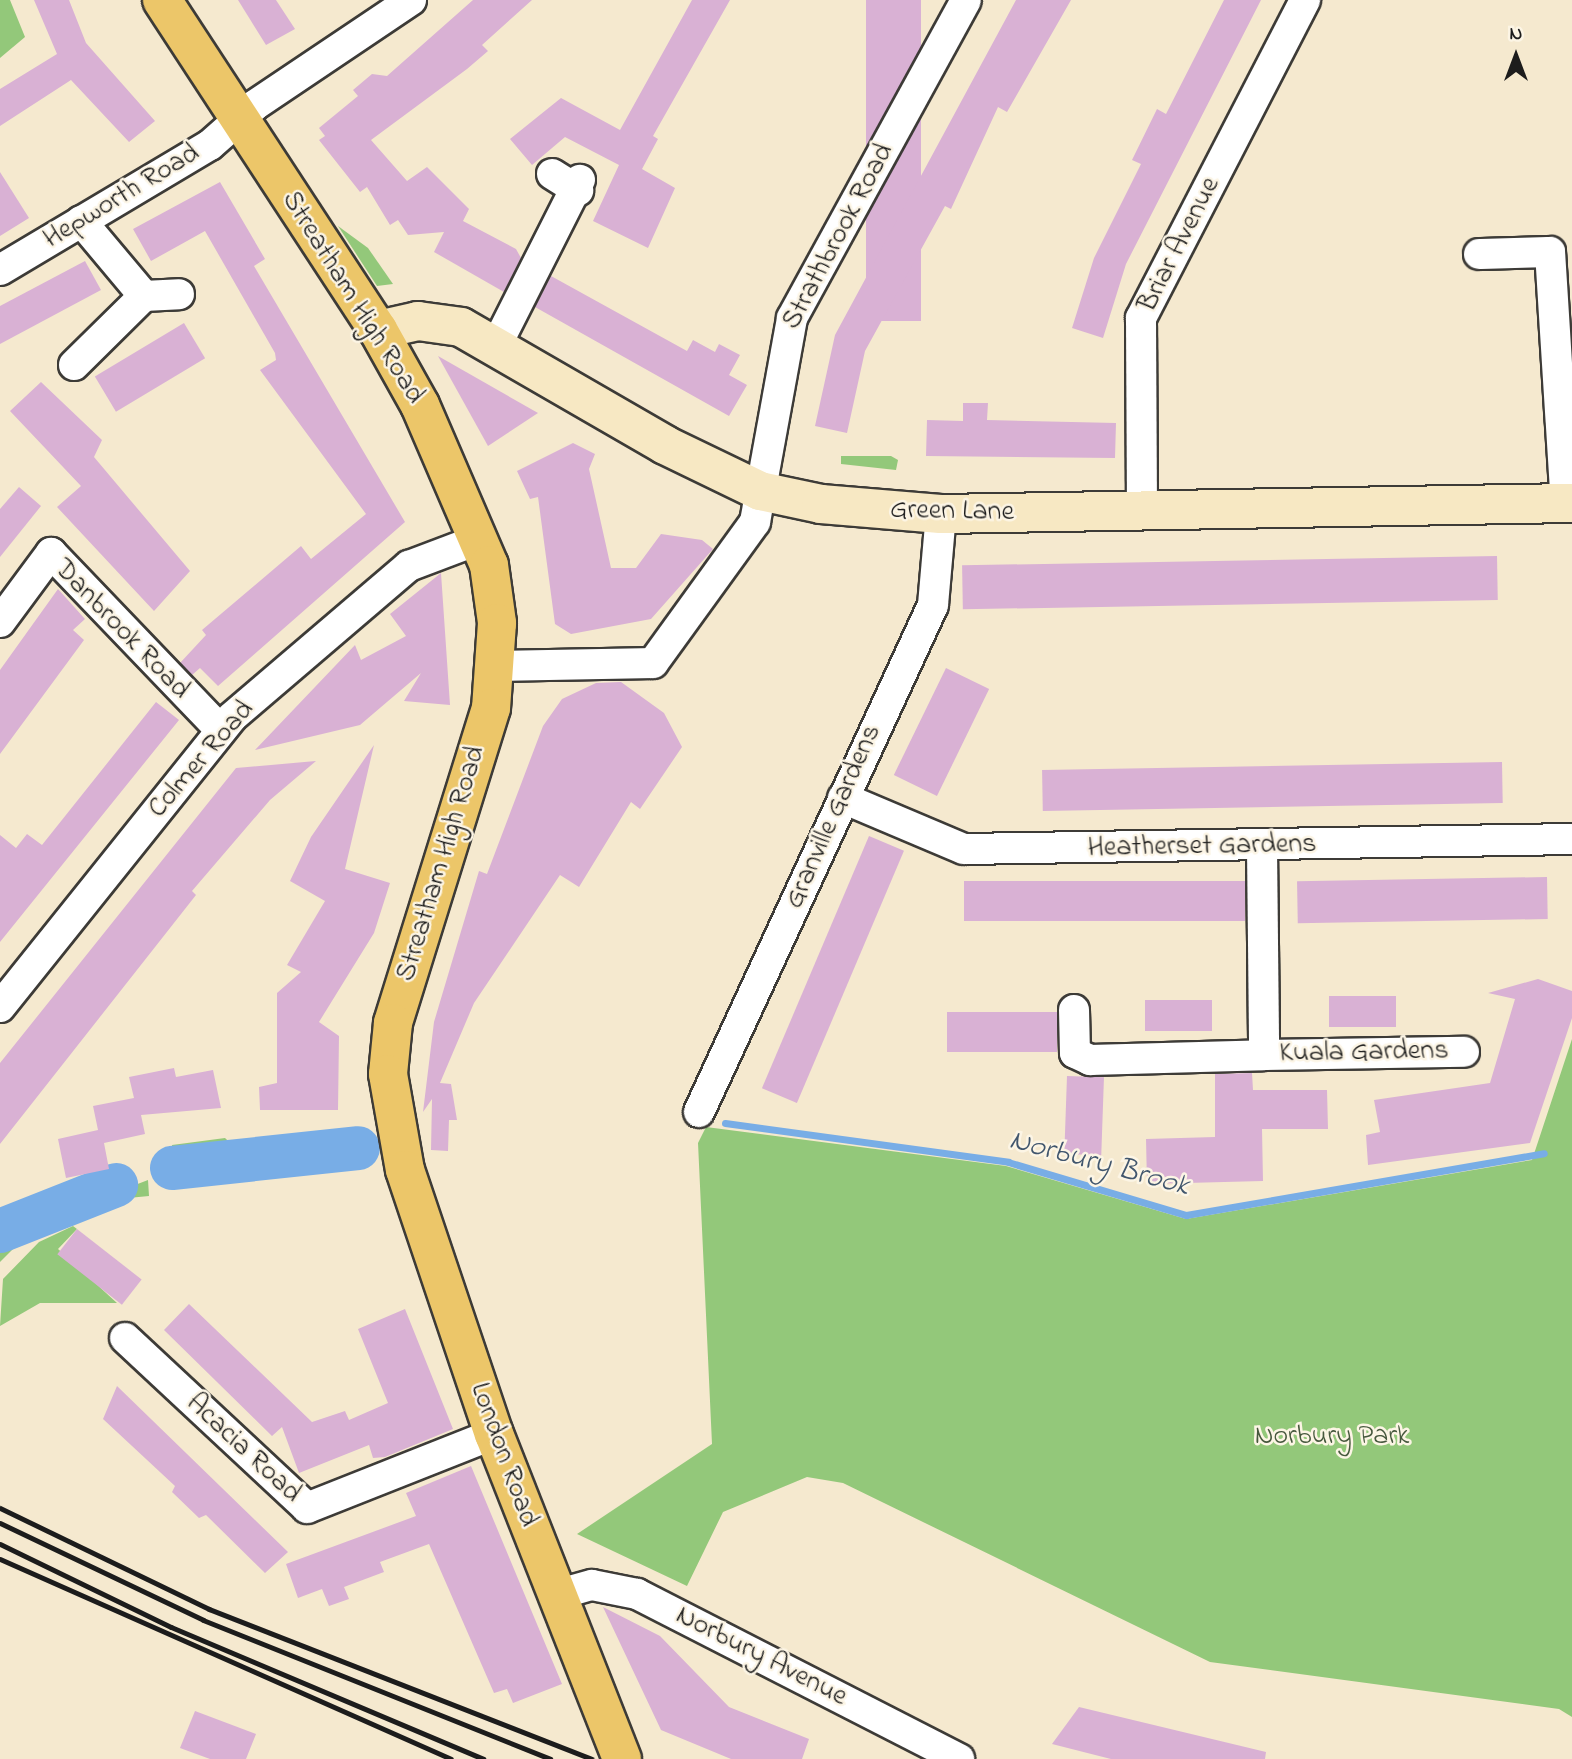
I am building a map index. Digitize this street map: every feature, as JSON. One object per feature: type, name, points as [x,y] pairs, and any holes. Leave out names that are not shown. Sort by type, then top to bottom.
[{"type":"highway","name":"Streatham High Road","points":[[162,0],[378,330],[480,539],[492,582],[497,666],[491,708],[393,1023],[388,1074],[399,1146]]},
{"type":"highway","name":"London Road","points":[[399,1146],[494,1434],[622,1759]]},
{"type":"main road","name":"Green Lane","points":[[378,330],[442,323],[497,344],[665,445],[760,491],[821,504],[941,514],[1569,503]]},
{"type":"street","name":"Hepworth Road","points":[[0,270],[210,145],[239,117],[411,0]]},
{"type":"street","name":"Strathbrook Road","points":[[497,666],[653,663],[755,522],[792,318],[966,0]]},
{"type":"street","name":"Briar Avenue","points":[[1142,510],[1141,318],[1305,0]]},
{"type":"street","points":[[497,344],[579,185],[552,174]]},
{"type":"street","points":[[81,221],[144,296]]},
{"type":"street","points":[[1479,254],[1550,252],[1569,503]]},
{"type":"street","points":[[74,365],[144,296],[179,294]]},
{"type":"street","name":"Granville Gardens","points":[[699,1112],[933,606],[941,514]]},
{"type":"street","name":"Colmer Road","points":[[0,1007],[221,730],[409,566],[480,539]]},
{"type":"street","name":"Danbrook Road","points":[[0,622],[51,554],[221,730]]},
{"type":"street","name":"Heatherset Gardens","points":[[843,798],[964,849],[1262,847],[1572,839]]},
{"type":"street","name":"Kuala Gardens","points":[[1262,847],[1264,1055]]},
{"type":"street","name":"Kuala Gardens","points":[[1074,1010],[1075,1053],[1090,1060],[1464,1052]]},
{"type":"street","name":"Acacia Road","points":[[125,1338],[307,1508],[494,1434]]},
{"type":"street","name":"Norbury Avenue","points":[[556,1595],[592,1585],[637,1594],[959,1759]]},
{"type":"green space","points":[[0,0],[10,0],[25,37],[0,58]]},
{"type":"green space","points":[[338,226],[368,248],[393,284],[377,286]]},
{"type":"green space","points":[[841,456],[891,456],[898,460],[896,470],[841,464]]},
{"type":"green space","name":"Norbury Park","points":[[1572,1039],[1572,1717],[1559,1709],[1210,1662],[843,1483],[807,1477],[723,1512],[687,1586],[577,1534],[712,1444],[698,1143],[706,1127],[1006,1166],[1186,1219],[1532,1160]]},
{"type":"green space","points":[[225,1138],[244,1156],[174,1165],[172,1145]]},
{"type":"green space","points":[[148,1180],[149,1196],[118,1199],[30,1232],[0,1262],[0,1237]]},
{"type":"green space","points":[[73,1226],[77,1229],[58,1249],[117,1303],[40,1303],[0,1326],[3,1279],[39,1242]]},
{"type":"building","points":[[34,0],[69,0],[86,43],[155,121],[129,142],[71,80],[0,126],[0,89],[57,54]]},
{"type":"building","points":[[238,0],[276,0],[295,29],[266,45]]},
{"type":"building","points":[[473,0],[532,0],[482,45],[488,51],[371,140],[407,181],[427,167],[469,209],[463,221],[516,249],[521,258],[504,292],[434,252],[444,232],[408,235],[398,220],[390,225],[367,187],[360,192],[319,140],[325,136],[319,128],[358,96],[353,90],[372,74],[387,76]]},
{"type":"building","points":[[692,0],[730,0],[653,136],[658,139],[642,169],[675,188],[648,248],[593,221],[619,165],[565,137],[532,165],[510,139],[561,98],[620,130]]},
{"type":"building","points":[[866,0],[921,0],[921,321],[866,321]]},
{"type":"building","points":[[1016,0],[1071,0],[1007,112],[998,107],[951,209],[945,206],[865,351],[847,433],[815,426],[835,335]]},
{"type":"building","points":[[1224,0],[1261,0],[1126,264],[1103,338],[1072,328],[1094,258],[1141,164],[1132,160],[1157,109],[1166,114]]},
{"type":"building","points":[[0,172],[29,218],[0,236]]},
{"type":"building","points":[[220,182],[265,259],[254,266],[405,522],[218,686],[200,668],[192,675],[180,663],[206,635],[202,630],[301,546],[311,559],[366,514],[260,370],[276,360],[275,353],[205,231],[151,261],[133,229]]},
{"type":"building","points":[[85,261],[101,290],[0,344],[0,306]]},
{"type":"building","points":[[551,276],[687,351],[693,340],[715,352],[719,344],[740,355],[729,375],[747,385],[729,416],[535,307]]},
{"type":"building","points":[[184,323],[205,358],[116,412],[95,377]]},
{"type":"building","points":[[438,356],[538,413],[488,446]]},
{"type":"building","points":[[41,382],[102,440],[94,457],[190,571],[154,611],[57,507],[81,486],[10,411]]},
{"type":"building","points":[[963,403],[988,403],[987,420],[1116,423],[1115,458],[926,456],[927,420],[963,421]]},
{"type":"building","points":[[573,443],[595,454],[589,469],[611,568],[636,568],[661,534],[702,540],[713,549],[651,619],[571,634],[555,624],[538,497],[530,499],[517,471]]},
{"type":"building","points":[[19,487],[41,506],[0,557],[0,509]]},
{"type":"building","points":[[1497,556],[1498,600],[963,609],[962,565]]},
{"type":"building","points":[[441,573],[450,705],[404,701],[421,673],[360,725],[255,750],[355,645],[361,660],[406,636],[390,614]]},
{"type":"building","points":[[58,589],[85,619],[73,630],[84,640],[0,754],[0,670]]},
{"type":"building","points":[[946,668],[989,689],[937,796],[894,775]]},
{"type":"building","points":[[621,682],[664,713],[682,747],[640,809],[631,802],[579,887],[560,875],[474,1003],[440,1083],[451,1084],[457,1120],[449,1120],[448,1151],[431,1150],[432,1099],[423,1112],[434,1022],[479,871],[487,874],[543,726],[562,699],[596,683]]},
{"type":"building","points":[[156,702],[179,720],[0,942],[0,835],[16,848],[27,834],[42,845]]},
{"type":"building","points":[[374,745],[345,869],[390,883],[374,933],[319,1022],[339,1036],[338,1110],[260,1110],[259,1087],[277,1083],[277,993],[301,972],[287,965],[325,901],[290,881],[311,837]]},
{"type":"building","points":[[316,761],[270,800],[192,891],[196,895],[0,1144],[0,1063],[236,768]]},
{"type":"building","points":[[1502,762],[1503,803],[1043,811],[1042,770]]},
{"type":"building","points":[[869,836],[904,851],[797,1103],[762,1088]]},
{"type":"building","points":[[1547,877],[1548,919],[1298,923],[1297,881]]},
{"type":"building","points":[[964,881],[1245,881],[1245,921],[964,921]]},
{"type":"building","points":[[1538,979],[1572,991],[1572,1018],[1530,1143],[1368,1165],[1366,1135],[1380,1132],[1374,1100],[1490,1083],[1515,999],[1488,993]]},
{"type":"building","points":[[1329,996],[1396,996],[1396,1027],[1329,1027]]},
{"type":"building","points":[[1145,1000],[1212,1000],[1212,1031],[1145,1031]]},
{"type":"building","points":[[947,1012],[1057,1012],[1057,1052],[947,1052]]},
{"type":"building","points":[[174,1068],[176,1077],[213,1070],[221,1108],[141,1115],[145,1134],[104,1143],[109,1169],[66,1178],[58,1139],[98,1130],[93,1106],[134,1098],[129,1077]]},
{"type":"building","points":[[1252,1073],[1253,1090],[1327,1090],[1328,1129],[1262,1129],[1263,1181],[1147,1184],[1146,1139],[1215,1137],[1215,1074]]},
{"type":"building","points":[[1067,1076],[1104,1077],[1101,1155],[1064,1154]]},
{"type":"building","points":[[77,1229],[142,1279],[122,1305],[57,1254]]},
{"type":"building","points":[[189,1304],[312,1422],[345,1411],[349,1420],[388,1403],[358,1329],[405,1309],[453,1429],[385,1457],[373,1458],[369,1445],[299,1473],[282,1427],[272,1436],[164,1330]]},
{"type":"building","points":[[117,1386],[288,1552],[265,1573],[206,1515],[199,1518],[172,1492],[175,1486],[103,1419]]},
{"type":"building","points":[[471,1466],[562,1684],[513,1703],[507,1689],[494,1693],[429,1544],[380,1562],[384,1572],[344,1587],[349,1599],[329,1606],[322,1589],[298,1598],[286,1564],[416,1516],[406,1493]]},
{"type":"building","points":[[603,1607],[660,1636],[729,1707],[809,1739],[802,1759],[731,1759],[661,1730]]},
{"type":"building","points":[[1079,1707],[1266,1752],[1265,1759],[1111,1759],[1052,1744]]},
{"type":"building","points":[[195,1711],[256,1734],[246,1759],[210,1759],[180,1748]]},
{"type":"waterway","name":"Norbury Brook","points":[[725,1123],[1008,1162],[1186,1215],[1544,1153]]},
{"type":"waterway","points":[[172,1168],[358,1148]]},
{"type":"waterway","points":[[0,1231],[116,1185]]},
{"type":"railway","points":[[0,1508],[209,1609],[592,1759]]},
{"type":"railway","points":[[0,1523],[203,1620],[550,1759]]},
{"type":"railway","points":[[0,1544],[171,1627],[483,1759]]},
{"type":"railway","points":[[0,1559],[451,1759]]}]
